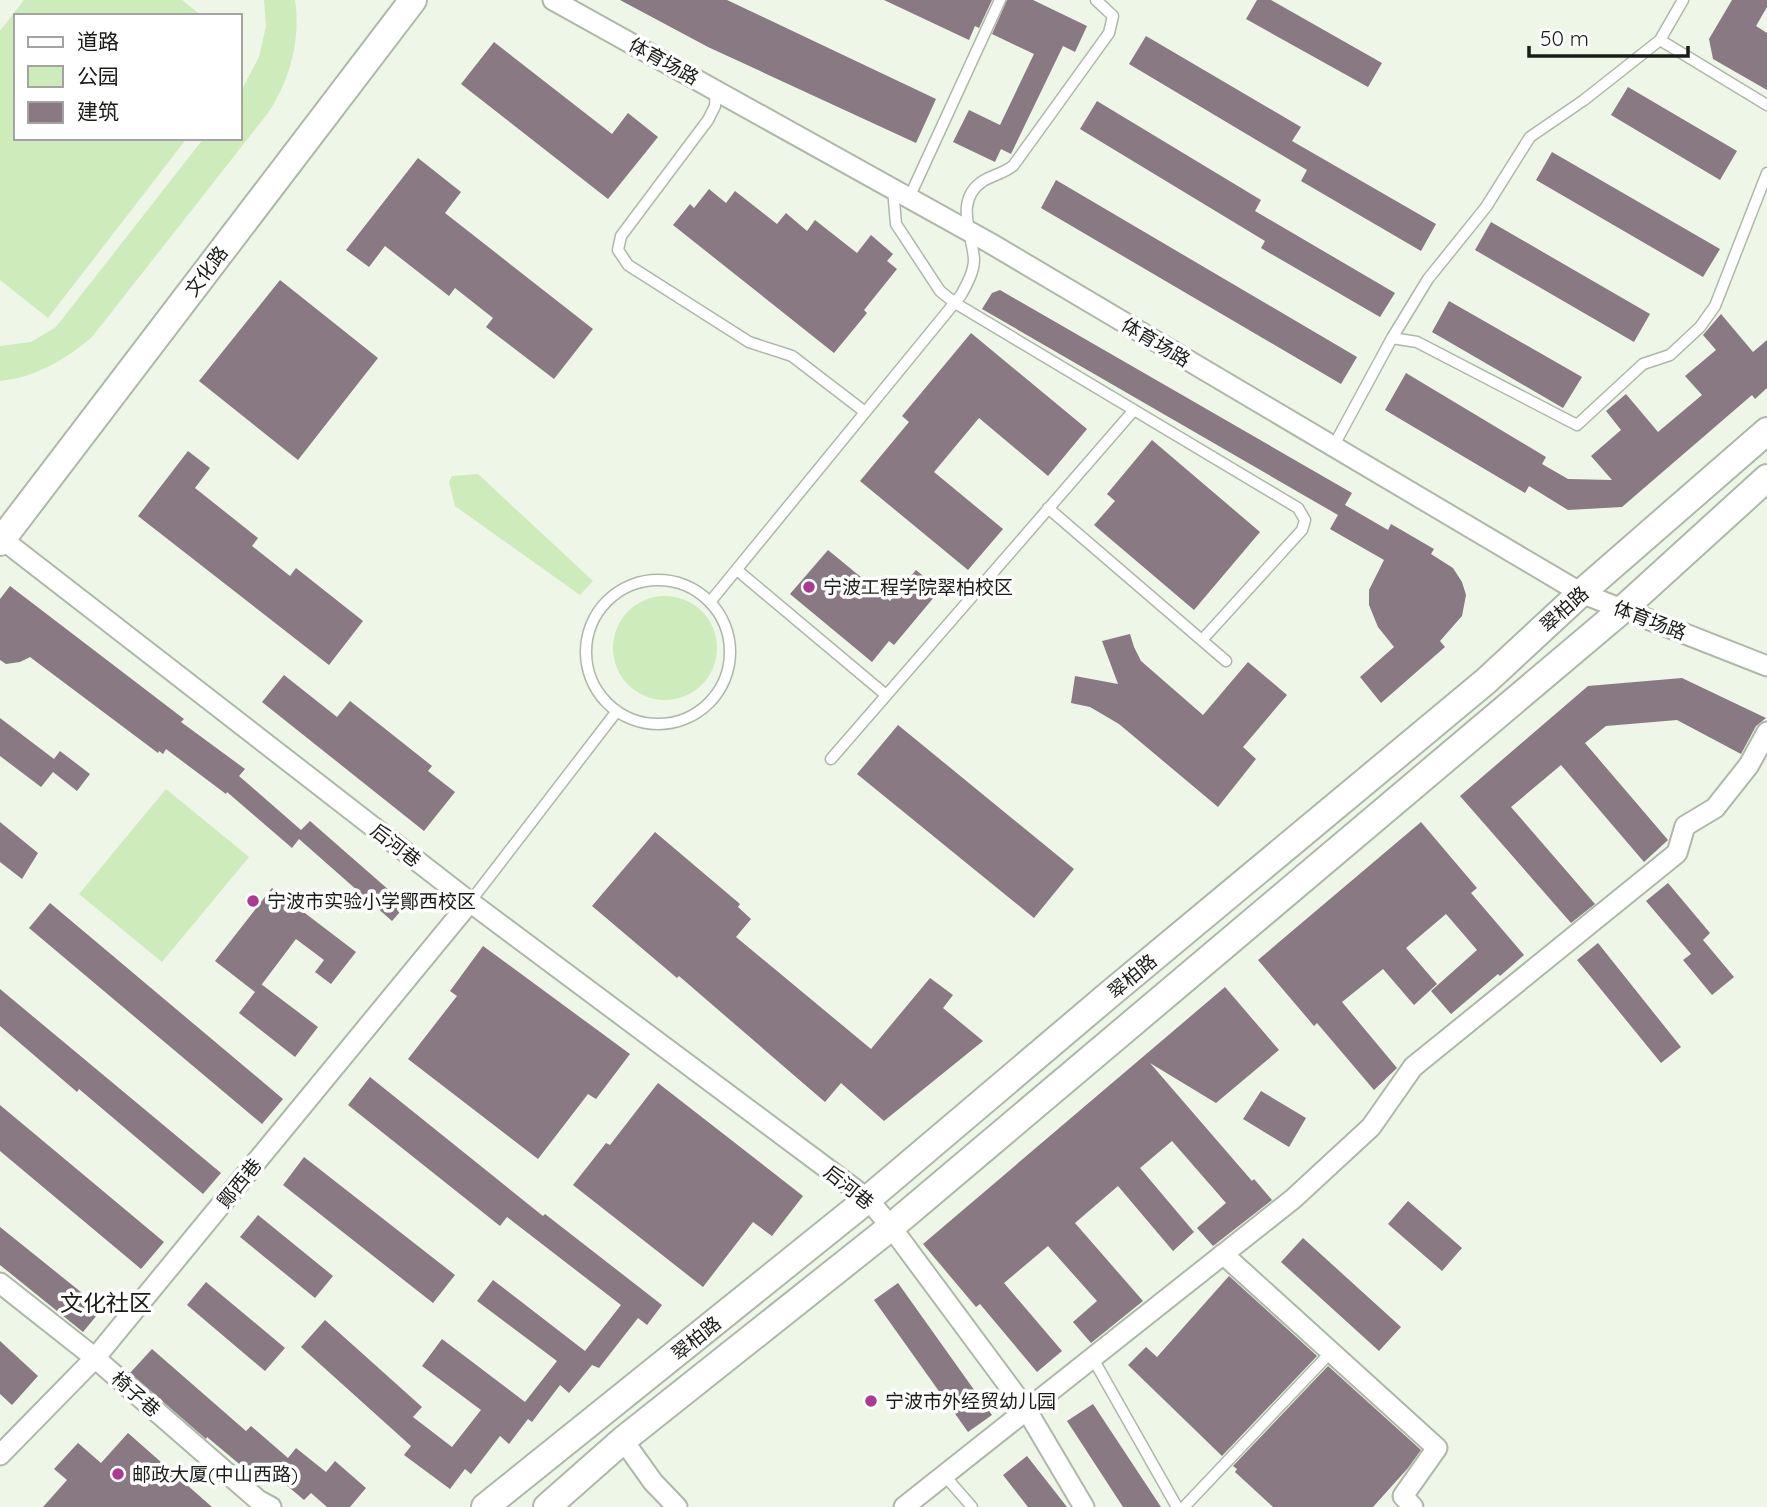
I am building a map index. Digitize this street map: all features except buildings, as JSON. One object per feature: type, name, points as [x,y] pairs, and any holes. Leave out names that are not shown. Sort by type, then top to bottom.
[{"type":"main road","name":"文化路","points":[[1,541],[413,0]]},
{"type":"main road","name":"翠柏路","points":[[485,1507],[868,1199],[1486,681],[1581,593],[1767,431]]},
{"type":"main road","name":"翠柏路","points":[[547,1507],[623,1440],[891,1227],[1623,609],[1767,478]]},
{"type":"street","name":"体育场路","points":[[553,0],[968,230],[1581,593],[1767,666]]},
{"type":"street","name":"后河巷","points":[[1,541],[470,902],[868,1199],[1026,1409],[1084,1507]]},
{"type":"street","points":[[904,1507],[1293,1199],[1371,1127],[1413,1067],[1677,853],[1685,825],[1715,808],[1749,765],[1767,732]]},
{"type":"street","name":"鄮西巷","points":[[0,1455],[95,1358],[470,902]]},
{"type":"street","points":[[1223,1254],[1437,1448],[1402,1503]]},
{"type":"street","name":"椅子巷","points":[[0,1283],[95,1358],[258,1500],[271,1507]]},
{"type":"street","points":[[623,1440],[653,1482],[677,1507]]},
{"type":"lane","points":[[1000,0],[901,193],[896,224],[940,291],[955,303],[1298,508],[1306,520],[1302,530],[1202,640]]},
{"type":"lane","points":[[710,602],[955,303],[971,278],[974,260],[968,230],[967,202],[982,182],[1002,175],[1013,166],[1109,33],[1113,16],[1096,0]]},
{"type":"lane","points":[[1333,447],[1392,338],[1428,279],[1486,207],[1530,136],[1584,100],[1660,40],[1683,0]]},
{"type":"lane","points":[[1660,40],[1767,104]]},
{"type":"lane","points":[[716,90],[715,106],[708,120],[621,236],[618,250],[628,265],[749,342],[792,356],[865,412]]},
{"type":"lane","points":[[1392,338],[1417,342],[1577,425],[1643,364],[1670,355],[1700,327],[1715,306],[1767,173]]},
{"type":"lane","points":[[831,759],[1134,410]]},
{"type":"lane","points":[[1048,508],[1226,662]]},
{"type":"lane","points":[[737,570],[886,695]]},
{"type":"lane","points":[[665,579],[693,588],[710,602],[723,621],[731,649],[726,679],[709,704],[684,719],[653,724],[638,721],[617,711],[599,694],[591,681],[587,666],[587,635],[599,608],[621,589],[650,580],[665,579]]},
{"type":"lane","points":[[470,902],[617,711]]},
{"type":"lane","points":[[1184,1507],[1331,1352]]},
{"type":"lane","points":[[1092,1357],[1177,1507]]},
{"type":"lane","points":[[945,1476],[972,1507]]},
{"type":"green space","points":[[24,0],[182,0],[200,14],[14,14],[14,140],[185,140],[48,318],[0,280],[0,31]]},
{"type":"green space","points":[[264,0],[295,0],[296,29],[292,59],[282,87],[268,113],[92,337],[49,366],[26,376],[0,381],[0,346],[31,342],[56,327],[202,140],[242,140],[242,89],[259,57],[266,26]]},
{"type":"green space","points":[[478,474],[593,581],[580,595],[455,506],[449,482],[452,476]]},
{"type":"green space","points":[[665,596],[685,600],[708,619],[713,628],[717,648],[713,668],[694,691],[685,696],[665,700],[645,696],[622,677],[617,668],[613,648],[617,628],[636,605],[645,600]]},
{"type":"green space","points":[[166,789],[249,857],[162,962],[79,894]]},
{"type":"place","name":"宁波工程学院翠柏校区","points":[[809,587]]},
{"type":"place","name":"宁波市实验小学鄮西校区","points":[[253,901]]},
{"type":"place","name":"宁波市外经贸幼儿园","points":[[871,1401]]},
{"type":"place","name":"邮政大厦(中山西路)","points":[[118,1474]]},
{"type":"district","name":"文化社区","points":[[106,1302]]}]
